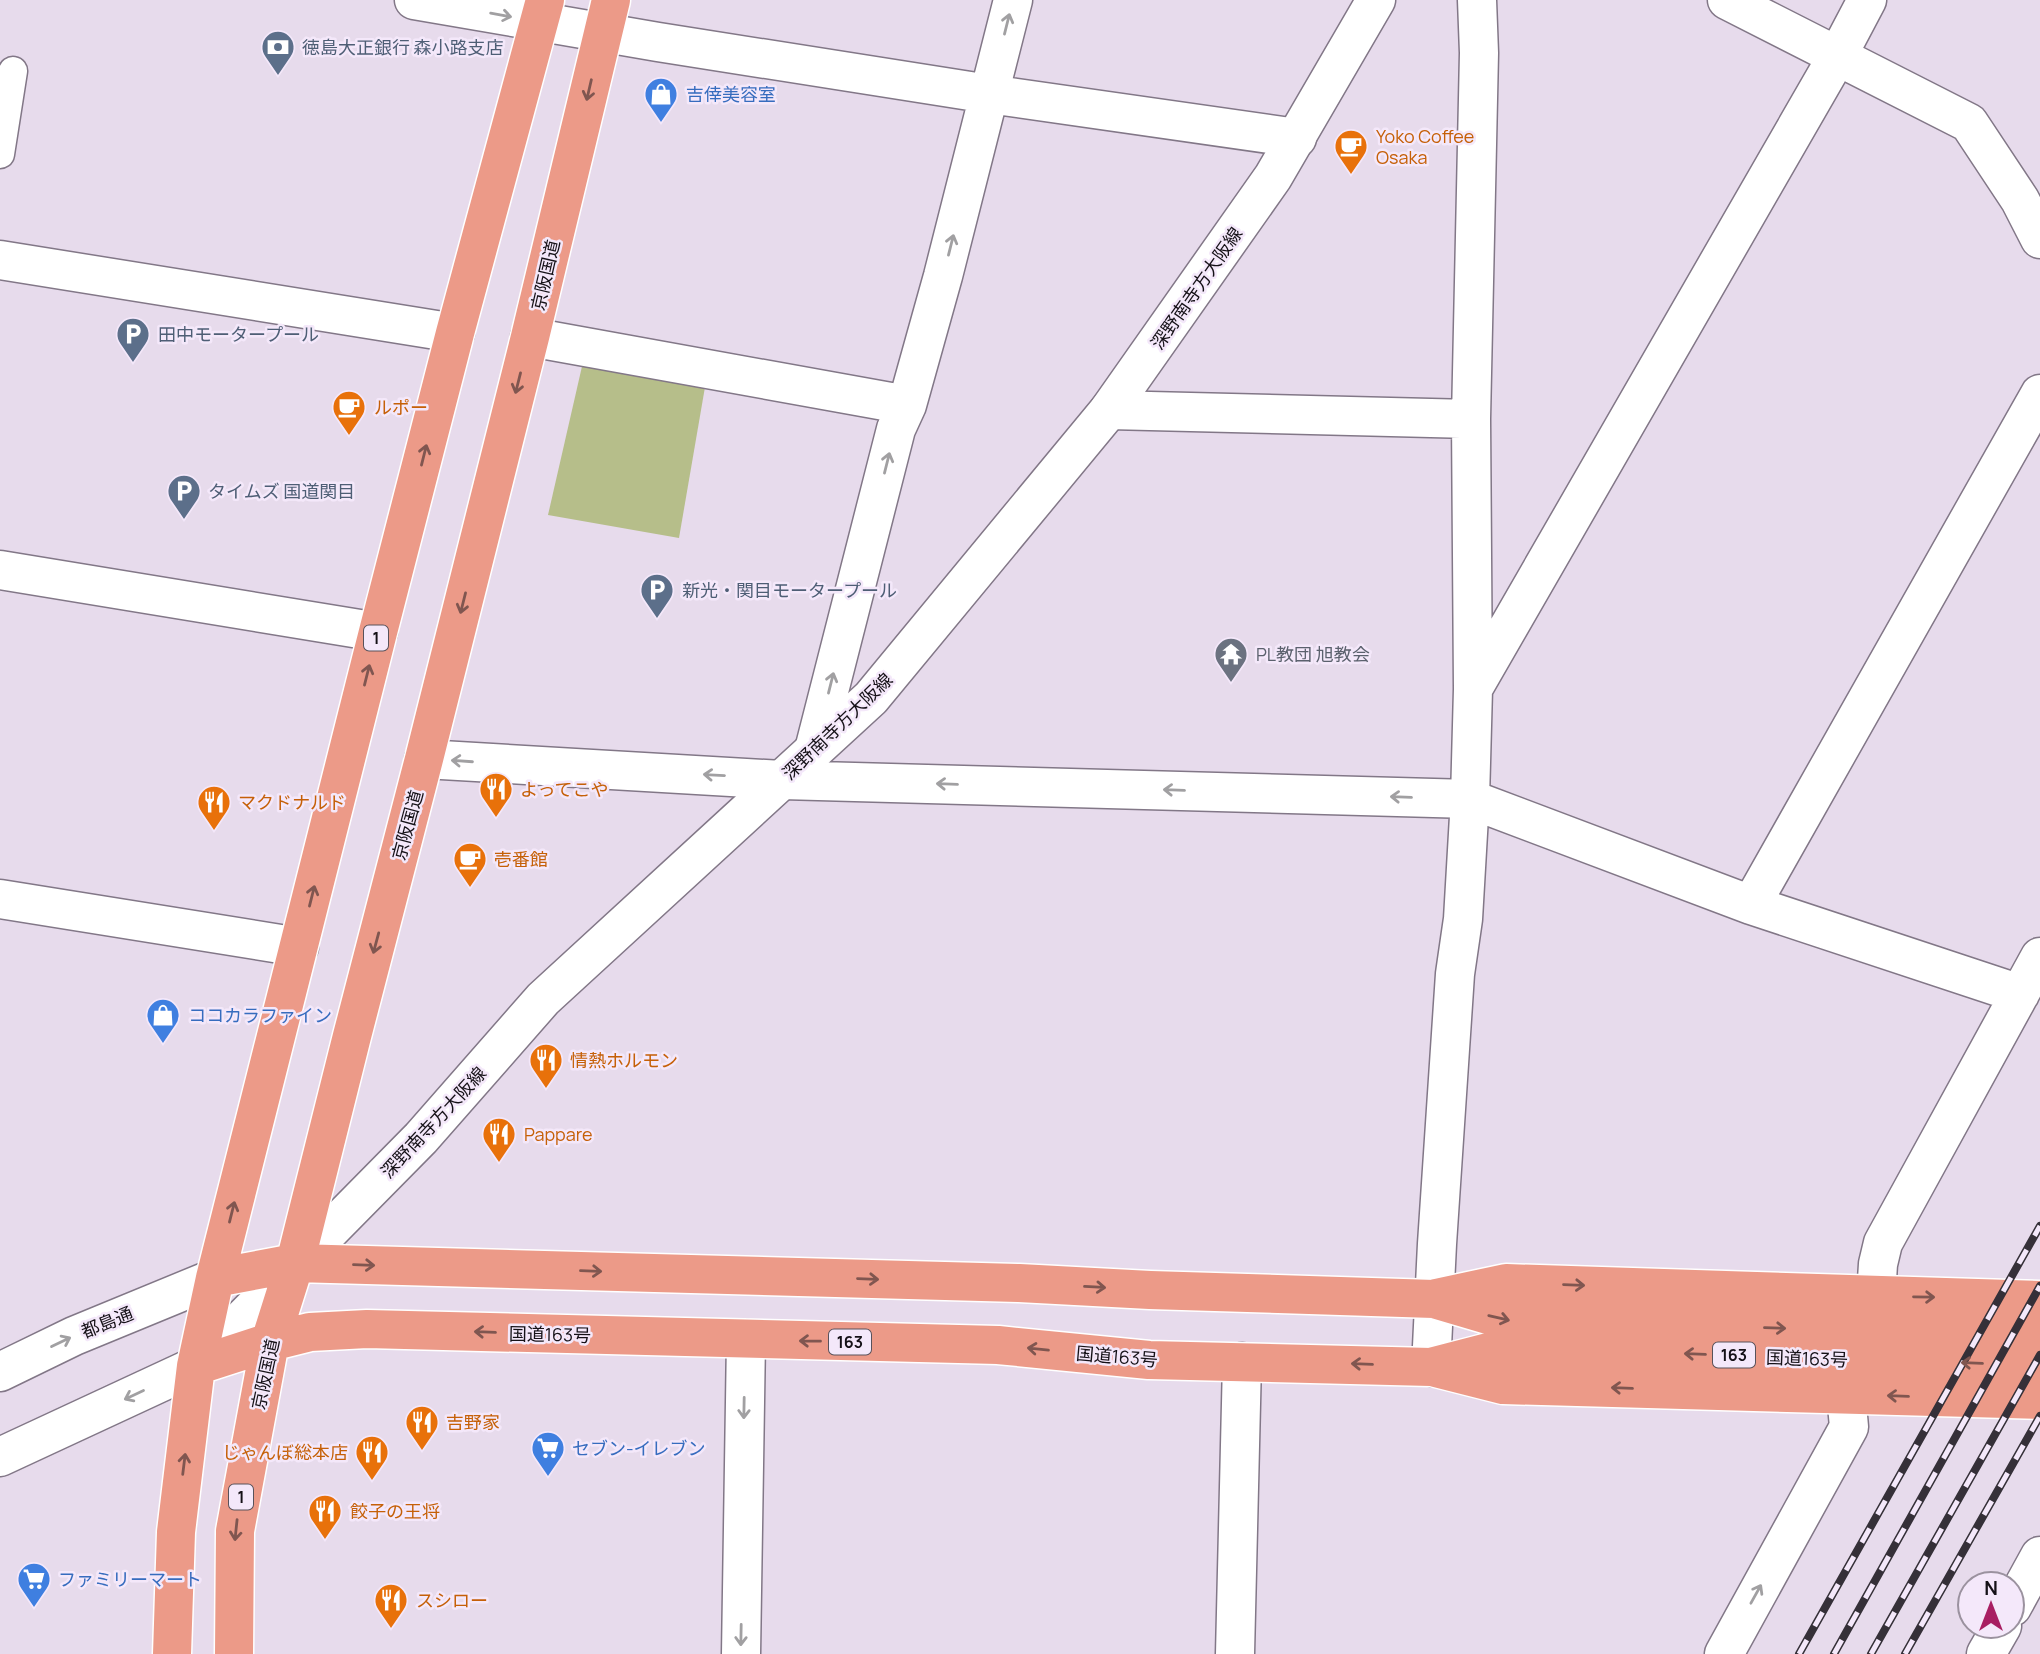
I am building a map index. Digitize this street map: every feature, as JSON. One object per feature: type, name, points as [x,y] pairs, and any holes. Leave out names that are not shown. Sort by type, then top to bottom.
[{"type":"highway","name":"1","points":[[172,1654],[176,1532],[196,1366],[215,1278],[455,333],[542,11]]},
{"type":"highway","name":"京阪国道","points":[[234,1654],[235,1531],[270,1342],[295,1263],[424,759],[607,16]]},
{"type":"highway","name":"国道163号","points":[[215,1278],[295,1263],[1018,1283],[1434,1299],[1505,1320],[2040,1336]]},
{"type":"highway","name":"163","points":[[1434,1299],[1506,1283],[2040,1300]]},
{"type":"highway","name":"国道163号","points":[[196,1366],[310,1332],[367,1329],[998,1345],[1149,1360],[1431,1367],[1504,1348],[2040,1365]]},
{"type":"highway","name":"163","points":[[1431,1367],[1503,1385],[2040,1400]]},
{"type":"street","points":[[414,0],[607,16],[989,94],[1297,138]]},
{"type":"street","points":[[814,750],[896,429],[907,405],[943,276],[1013,0]]},
{"type":"street","name":"深野南寺方大阪線","points":[[196,1366],[421,1138],[543,999],[871,698],[1109,410],[1273,177],[1376,0]]},
{"type":"street","points":[[1431,1367],[1455,974],[1463,919],[1470,799],[1473,689],[1471,419],[1479,66],[1477,0]]},
{"type":"street","points":[[1727,0],[1969,123],[2020,200],[2040,239]]},
{"type":"street","points":[[1473,689],[1838,55],[1867,0]]},
{"type":"street","points":[[0,260],[455,333]]},
{"type":"street","points":[[530,337],[907,405]]},
{"type":"street","points":[[1751,905],[2040,394]]},
{"type":"street","points":[[1109,410],[1471,419]]},
{"type":"street","points":[[0,570],[378,632]]},
{"type":"street","points":[[424,759],[782,780],[1470,799],[1751,905],[2020,994]]},
{"type":"street","points":[[0,899],[299,947]]},
{"type":"street","points":[[1877,1296],[1878,1264],[1883,1243],[2040,957]]},
{"type":"street","name":"都島通","points":[[0,1372],[74,1336],[215,1278]]},
{"type":"street","points":[[741,1654],[746,1339]]},
{"type":"street","points":[[1235,1654],[1242,1362]]},
{"type":"street","points":[[0,1457],[196,1366]]},
{"type":"street","points":[[1724,1654],[1849,1427],[1846,1394]]},
{"type":"street","points":[[2026,1582],[2040,1556]]},
{"type":"lane","points":[[0,154],[13,71]]},
{"type":"green space","points":[[583,362],[705,387],[679,538],[548,515]]},
{"type":"railway","points":[[1799,1654],[2040,1226]]},
{"type":"railway","points":[[1834,1654],[2040,1286]]},
{"type":"railway","points":[[1871,1654],[2040,1355]]},
{"type":"railway","points":[[1905,1654],[2040,1416]]},
{"type":"place","name":"徳島大正銀行 森小路支店","points":[[278,77]]},
{"type":"place","name":"吉倖美容室","points":[[661,124]]},
{"type":"place","name":"Yoko Coffee Osaka","points":[[1351,176]]},
{"type":"place","name":"田中モータープール","points":[[133,364]]},
{"type":"place","name":"ルポー","points":[[349,437]]},
{"type":"place","name":"タイムズ 国道関目","points":[[184,521]]},
{"type":"place","name":"新光・関目モータープール","points":[[657,620]]},
{"type":"place","name":"PL教団 旭教会","points":[[1231,684]]},
{"type":"place","name":"よってこや","points":[[496,819]]},
{"type":"place","name":"マクドナルド","points":[[214,832]]},
{"type":"place","name":"壱番館","points":[[470,889]]},
{"type":"place","name":"ココカラファイン","points":[[163,1045]]},
{"type":"place","name":"情熱ホルモン","points":[[546,1090]]},
{"type":"place","name":"Pappare","points":[[499,1164]]},
{"type":"place","name":"吉野家","points":[[422,1452]]},
{"type":"place","name":"セブン-イレブン","points":[[548,1478]]},
{"type":"place","name":"じゃんぼ総本店","points":[[372,1482]]},
{"type":"place","name":"餃子の王将","points":[[325,1541]]},
{"type":"place","name":"ファミリーマート","points":[[34,1609]]},
{"type":"place","name":"スシロー","points":[[391,1630]]}]
